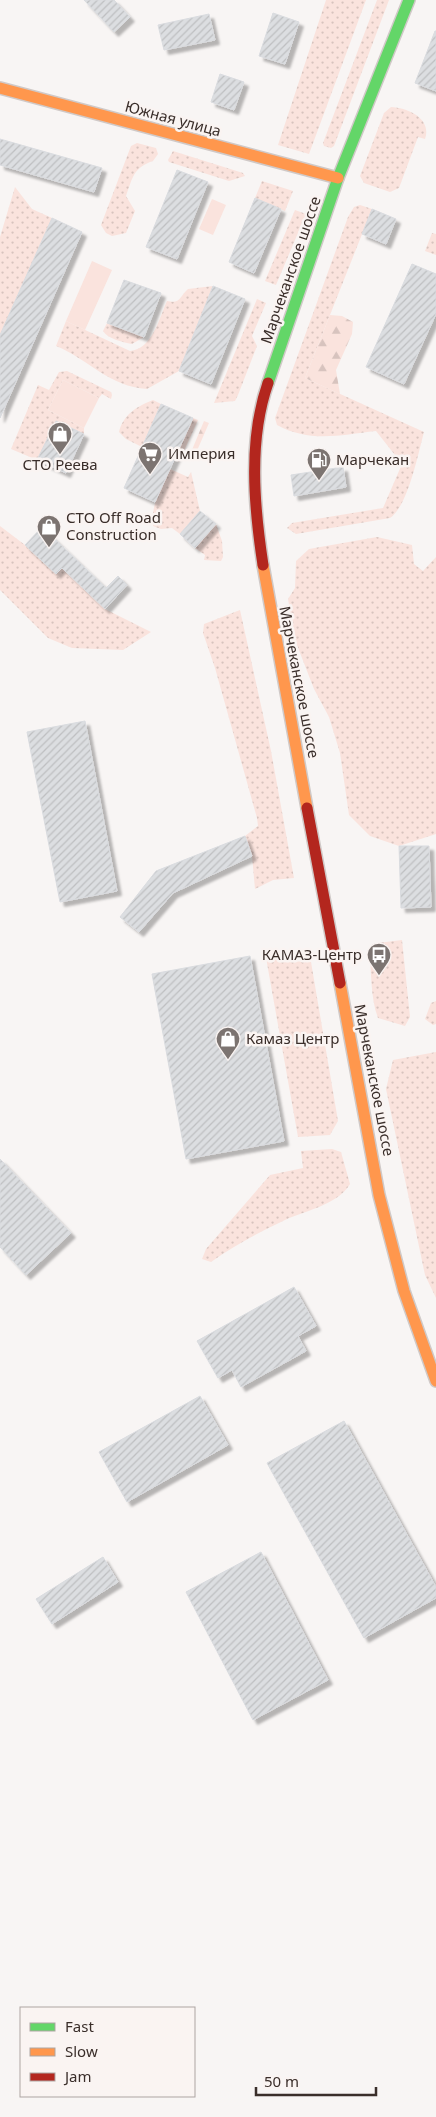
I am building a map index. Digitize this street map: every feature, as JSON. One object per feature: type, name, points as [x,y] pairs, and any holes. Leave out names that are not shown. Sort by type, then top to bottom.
[{"type":"street","name":"Марчеканское шоссе","points":[[409,0],[338,178],[264,394],[254,453],[254,500],[265,580],[379,1195],[404,1291],[436,1381]]},
{"type":"street","name":"Южная улица","points":[[0,88],[338,178]]},
{"type":"green space","points":[[326,0],[366,0],[309,154],[278,145]]},
{"type":"green space","points":[[377,0],[389,0],[334,146],[331,148],[324,146],[323,143]]},
{"type":"green space","points":[[391,107],[412,112],[422,120],[426,132],[425,139],[418,137],[399,188],[390,192],[364,183],[360,176],[384,113]]},
{"type":"green space","points":[[137,143],[156,148],[158,154],[153,161],[141,167],[132,178],[126,196],[135,211],[126,233],[112,236],[106,233],[101,225],[131,146]]},
{"type":"green space","points":[[173,151],[243,173],[245,176],[229,181],[169,162],[168,160]]},
{"type":"green space","points":[[262,181],[293,191],[285,211],[255,198]]},
{"type":"green space","points":[[15,187],[32,209],[52,218],[0,335],[0,237]]},
{"type":"green space","points":[[212,199],[226,205],[213,235],[199,229]]},
{"type":"green space","points":[[360,205],[372,209],[305,378],[424,432],[407,491],[402,503],[390,518],[296,534],[287,528],[292,523],[383,508],[402,464],[376,431],[338,436],[313,436],[289,431],[277,425],[275,418],[348,217],[354,207]]},
{"type":"green space","points":[[295,210],[306,214],[276,285],[265,281]]},
{"type":"green space","points":[[432,233],[436,234],[436,255],[425,251]]},
{"type":"green space","points":[[92,261],[112,270],[85,330],[66,321]]},
{"type":"green space","points":[[213,286],[179,371],[147,389],[134,387],[110,378],[68,351],[56,346],[66,321],[130,351],[138,349],[144,345],[154,332],[167,301],[177,301],[188,289]]},
{"type":"green space","points":[[257,299],[266,303],[252,336],[257,346],[238,395],[235,401],[214,403]]},
{"type":"green space","points":[[330,315],[342,316],[353,322],[352,334],[336,370],[340,394],[305,378]]},
{"type":"green space","points":[[107,323],[144,337],[132,344],[116,340],[103,331]]},
{"type":"green space","points":[[67,371],[111,392],[111,399],[102,394],[99,398],[63,380],[48,410],[84,428],[84,434],[37,460],[11,449],[38,385],[49,390],[59,372]]},
{"type":"green space","points":[[63,380],[99,398],[84,428],[48,410]]},
{"type":"green space","points":[[153,400],[161,404],[142,447],[126,439],[119,432],[127,416],[142,405]]},
{"type":"green space","points":[[193,418],[198,420],[179,462],[174,459]]},
{"type":"green space","points":[[204,421],[209,423],[193,460],[189,457]]},
{"type":"green space","points":[[170,469],[188,477],[191,472],[200,511],[180,534],[172,528],[161,529],[153,526],[155,504]]},
{"type":"green space","points":[[216,524],[222,541],[223,557],[221,561],[204,560],[205,555],[195,548]]},
{"type":"green space","points":[[0,526],[25,545],[56,574],[62,568],[105,609],[151,632],[123,650],[72,648],[48,638],[0,590]]},
{"type":"green space","points":[[377,537],[412,545],[414,564],[423,571],[436,557],[436,834],[399,846],[370,836],[349,815],[340,753],[329,717],[314,689],[295,640],[288,599],[295,588],[296,561],[309,549]]},
{"type":"green space","points":[[240,610],[271,751],[294,878],[273,880],[255,889],[252,856],[245,836],[258,826],[257,818],[215,668],[203,633],[204,624]]},
{"type":"green space","points":[[402,940],[410,1017],[405,1026],[378,1018],[372,993],[369,950],[378,943]]},
{"type":"green space","points":[[277,949],[284,961],[311,962],[338,1121],[330,1135],[298,1137],[265,952]]},
{"type":"green space","points":[[436,1001],[436,1024],[433,1025],[425,1019],[431,1003]]},
{"type":"green space","points":[[436,1052],[436,1298],[425,1275],[386,1089],[393,1060]]},
{"type":"green space","points":[[332,1149],[341,1152],[350,1184],[337,1198],[289,1218],[227,1251],[211,1262],[202,1259],[206,1249],[270,1175],[303,1168],[301,1151]]},
{"type":"building","points":[[84,0],[114,0],[130,17],[114,32]]},
{"type":"building","points":[[273,13],[299,22],[285,64],[259,56]]},
{"type":"building","points":[[209,14],[215,40],[164,50],[158,25]]},
{"type":"building","points":[[436,31],[436,91],[415,83]]},
{"type":"building","points":[[220,74],[244,82],[234,110],[211,102]]},
{"type":"building","points":[[0,139],[102,168],[94,192],[0,165]]},
{"type":"building","points":[[177,170],[208,182],[177,259],[146,247]]},
{"type":"building","points":[[255,198],[281,209],[254,273],[229,262]]},
{"type":"building","points":[[372,209],[396,219],[386,244],[362,234]]},
{"type":"building","points":[[52,218],[82,232],[0,418],[0,335]]},
{"type":"building","points":[[412,264],[436,274],[436,314],[404,384],[366,367]]},
{"type":"building","points":[[124,280],[161,293],[144,337],[107,323]]},
{"type":"building","points":[[213,286],[245,299],[211,384],[179,371]]},
{"type":"building","points":[[161,404],[193,418],[155,502],[124,488]]},
{"type":"building","points":[[56,421],[84,434],[66,473],[37,460]]},
{"type":"building","name":"Марчекан","points":[[343,467],[346,487],[294,496],[291,475]]},
{"type":"building","points":[[200,511],[216,524],[195,548],[180,534]]},
{"type":"building","points":[[42,527],[106,588],[118,576],[127,585],[105,609],[62,568],[56,574],[25,545]]},
{"type":"building","points":[[85,721],[117,891],[60,902],[27,732]]},
{"type":"building","points":[[245,836],[252,856],[173,893],[139,932],[120,917],[156,871]]},
{"type":"building","points":[[399,846],[429,846],[431,907],[401,908]]},
{"type":"building","points":[[250,956],[284,1141],[186,1159],[152,974]]},
{"type":"building","points":[[0,1159],[71,1233],[26,1275],[0,1247]]},
{"type":"building","points":[[294,1287],[316,1326],[298,1336],[306,1351],[241,1387],[232,1370],[218,1378],[197,1341]]},
{"type":"building","points":[[200,1396],[228,1445],[127,1502],[99,1452]]},
{"type":"building","points":[[344,1421],[436,1587],[436,1598],[364,1638],[267,1463]]},
{"type":"building","points":[[261,1552],[328,1680],[253,1720],[186,1592]]},
{"type":"building","points":[[103,1557],[118,1582],[52,1624],[36,1599]]},
{"type":"traffic: fast","points":[[268,383],[338,178],[409,0]]},
{"type":"traffic: slow","points":[[0,88],[338,178]]},
{"type":"traffic: slow","points":[[263,565],[307,808]]},
{"type":"traffic: slow","points":[[340,983],[379,1195],[404,1291],[436,1381]]},
{"type":"traffic: jam","points":[[263,565],[255,497],[255,450],[262,405],[268,383]]},
{"type":"traffic: jam","points":[[307,808],[340,983]]},
{"type":"place","name":"СТО Реева","points":[[60,455]]},
{"type":"place","name":"Империя","points":[[150,475]]},
{"type":"place","name":"Марчекан","points":[[319,481]]},
{"type":"place","name":"СТО Off Road Construction","points":[[49,548]]},
{"type":"place","name":"КАМАЗ-Центр","points":[[379,976]]},
{"type":"place","name":"Камаз Центр","points":[[228,1060]]}]
